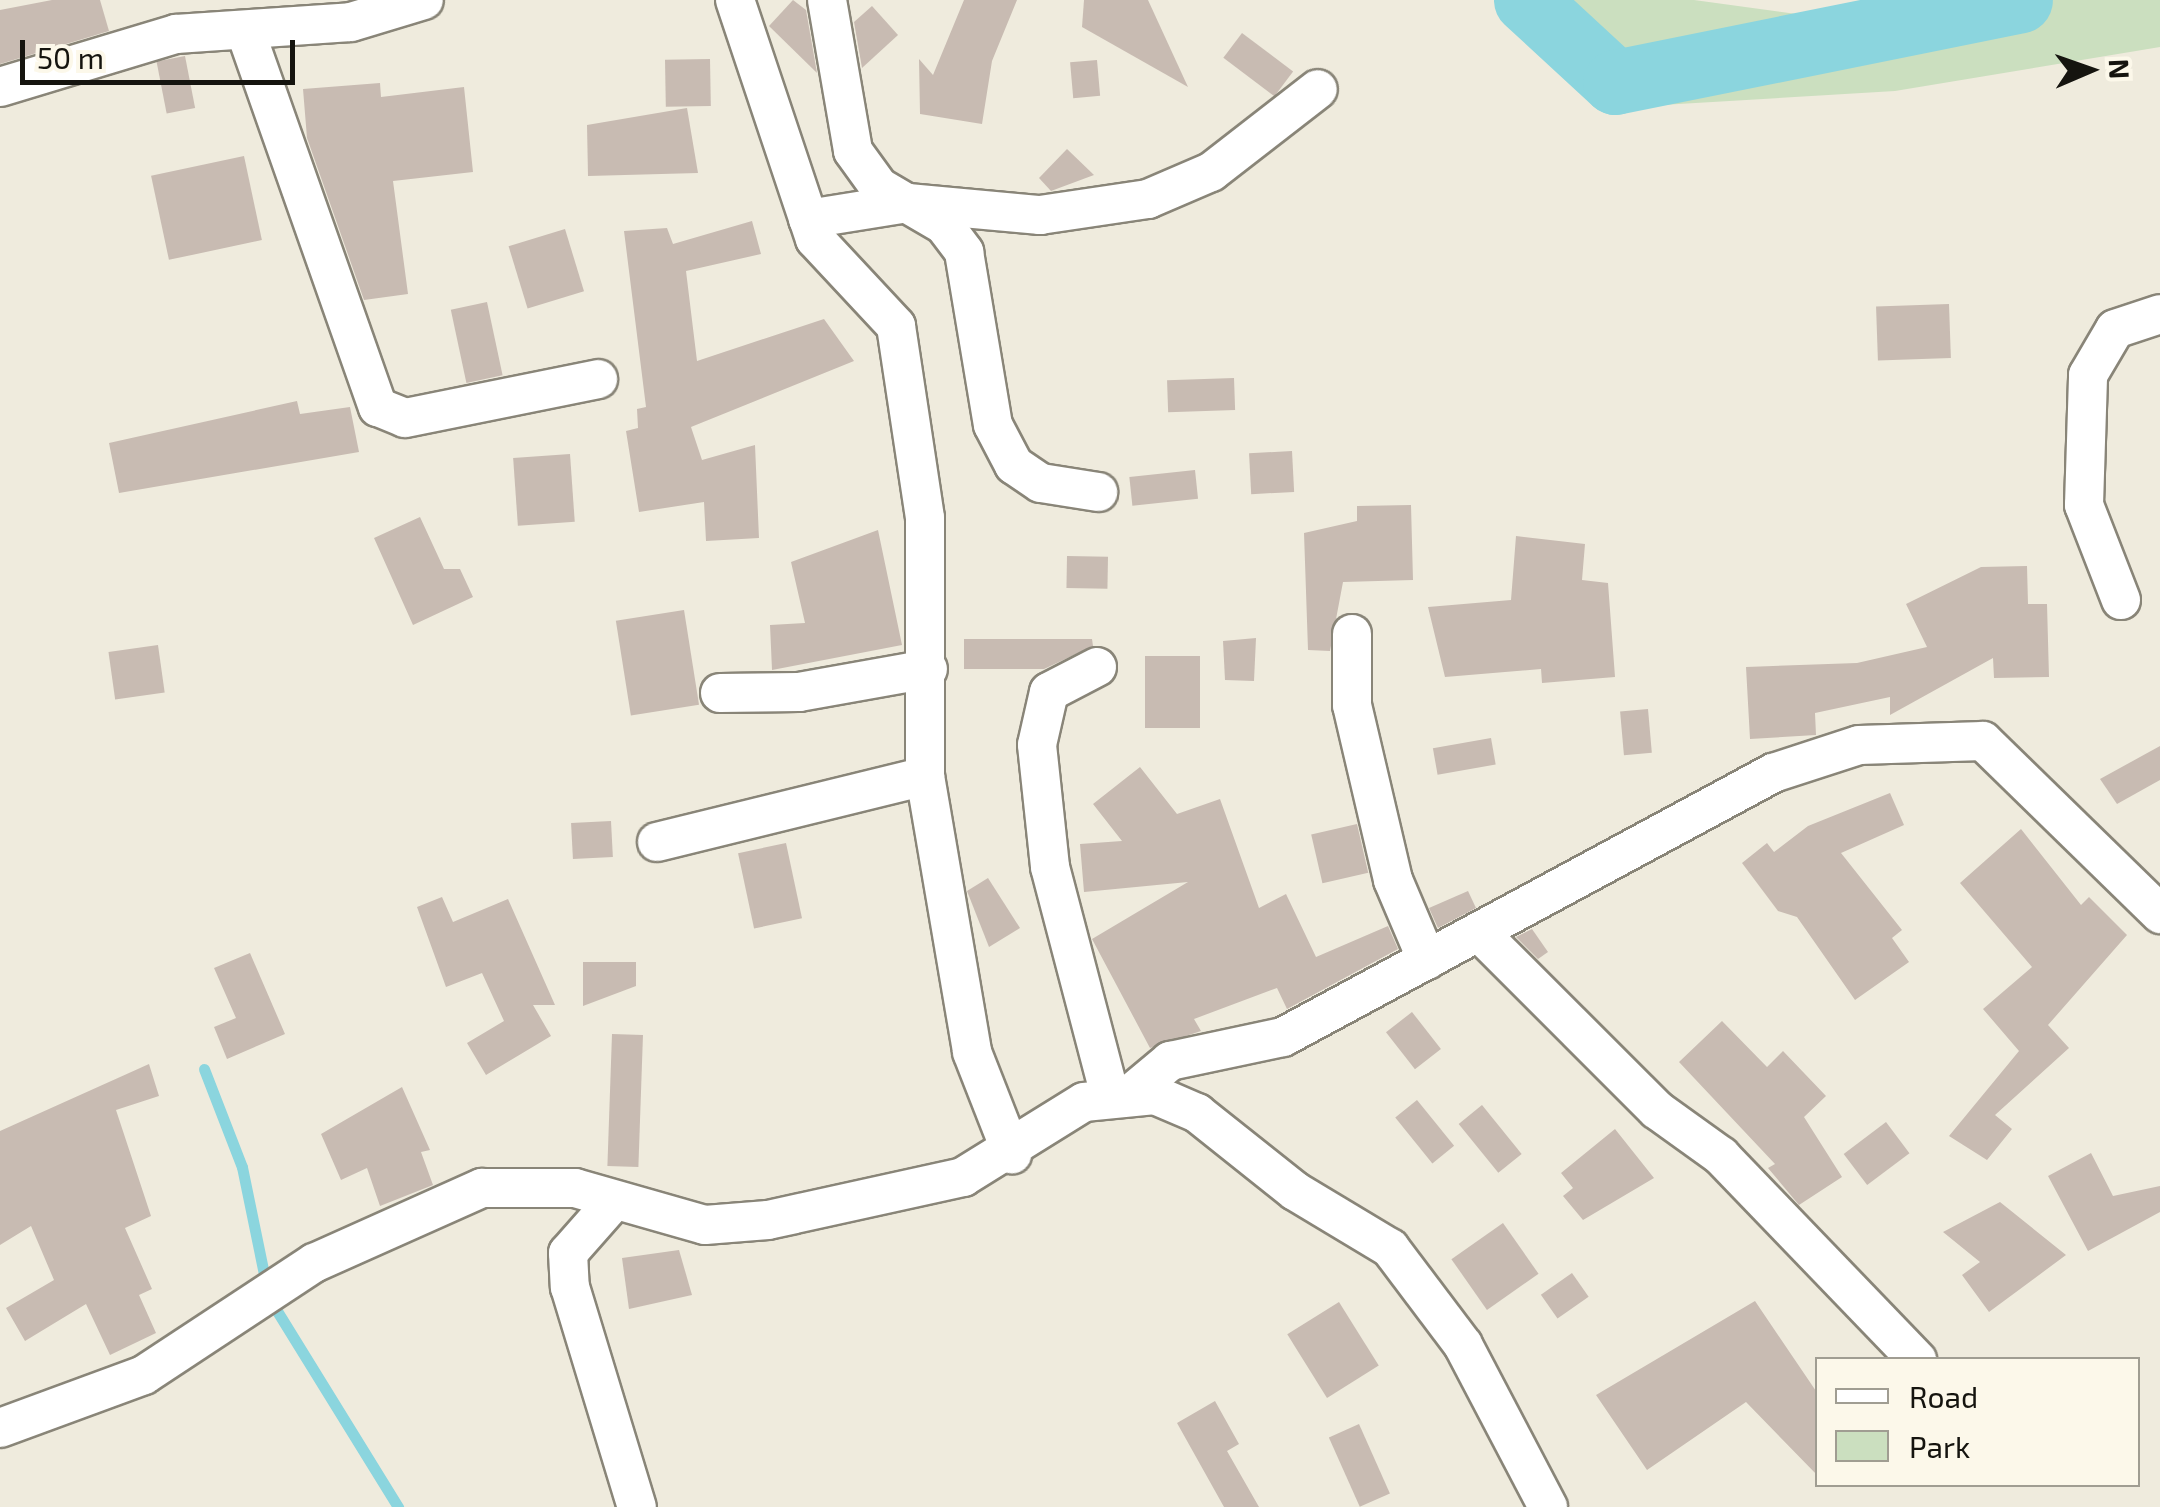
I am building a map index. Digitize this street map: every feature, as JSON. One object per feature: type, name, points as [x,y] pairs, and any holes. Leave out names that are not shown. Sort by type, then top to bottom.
[{"type":"street","points":[[0,87],[176,34],[350,22],[424,0]]},
{"type":"street","points":[[735,0],[814,239],[896,326],[924,503],[928,669],[925,776],[972,1052],[1012,1154]]},
{"type":"street","points":[[827,0],[853,151],[879,187],[944,225],[964,252],[993,425],[1014,465],[1041,483],[1098,492]]},
{"type":"street","points":[[245,30],[378,406],[405,418],[598,380]]},
{"type":"street","points":[[808,218],[908,203],[1040,215],[1148,199],[1212,172],[1318,89]]},
{"type":"street","points":[[2122,600],[2084,505],[2088,375],[2115,329],[2160,314]]},
{"type":"street","points":[[1352,634],[1352,705],[1393,880],[1427,960]]},
{"type":"street","points":[[1097,667],[1048,692],[1037,745],[1050,867],[1119,1096]]},
{"type":"street","points":[[720,692],[799,692],[928,669]]},
{"type":"street","points":[[1119,1096],[1170,1061],[1283,1036],[1480,934],[1774,773],[1859,745],[1965,736],[2000,754],[2160,914]]},
{"type":"street","points":[[657,842],[925,776]]},
{"type":"street","points":[[1480,934],[1657,1110],[1721,1156],[1914,1357]]},
{"type":"street","points":[[0,1428],[144,1375],[314,1264],[417,1211],[482,1188],[575,1188],[705,1226],[768,1220],[962,1178],[1012,1154],[1084,1102],[1155,1094],[1197,1113],[1295,1191],[1390,1248],[1462,1345],[1548,1507]]},
{"type":"street","points":[[613,1202],[568,1254],[570,1288],[636,1507]]},
{"type":"green space","points":[[1516,0],[1694,0],[1840,20],[1930,0],[2160,0],[2160,47],[1895,91],[1645,106]]},
{"type":"building","points":[[52,0],[100,0],[109,31],[0,64],[0,10]]},
{"type":"building","points":[[793,0],[806,10],[817,73],[769,26]]},
{"type":"building","points":[[964,0],[1017,0],[992,61],[982,124],[920,114],[919,59],[933,75]]},
{"type":"building","points":[[1084,0],[1148,0],[1188,87],[1082,27]]},
{"type":"building","points":[[872,6],[898,35],[862,68],[854,22]]},
{"type":"building","points":[[1242,33],[1293,72],[1274,96],[1223,58]]},
{"type":"building","points":[[185,56],[195,108],[167,114],[157,62]]},
{"type":"building","points":[[710,59],[711,106],[666,107],[665,60]]},
{"type":"building","points":[[1097,60],[1100,96],[1073,98],[1070,62]]},
{"type":"building","points":[[380,83],[381,97],[464,87],[473,172],[393,181],[408,294],[364,300],[307,138],[303,89]]},
{"type":"building","points":[[687,108],[698,173],[588,176],[587,125]]},
{"type":"building","points":[[1067,149],[1094,175],[1051,191],[1039,178]]},
{"type":"building","points":[[244,156],[262,240],[169,260],[151,176]]},
{"type":"building","points":[[752,221],[761,254],[686,271],[697,361],[824,319],[854,361],[691,427],[702,460],[755,445],[759,538],[706,541],[704,502],[639,512],[626,431],[638,428],[637,409],[646,407],[624,231],[667,228],[673,244]]},
{"type":"building","points":[[565,229],[584,291],[528,308],[509,246]]},
{"type":"building","points":[[487,302],[503,375],[466,383],[451,310]]},
{"type":"building","points":[[1949,304],[1951,358],[1878,361],[1876,307]]},
{"type":"building","points":[[1234,378],[1235,410],[1168,412],[1167,380]]},
{"type":"building","points":[[297,401],[300,414],[350,407],[359,452],[119,493],[109,443]]},
{"type":"building","points":[[1292,451],[1294,492],[1251,494],[1249,453]]},
{"type":"building","points":[[570,454],[575,522],[518,526],[513,458]]},
{"type":"building","points":[[1195,470],[1198,499],[1132,506],[1129,477]]},
{"type":"building","points":[[1411,505],[1413,580],[1343,582],[1330,651],[1308,650],[1304,533],[1357,521],[1357,506]]},
{"type":"building","points":[[420,517],[444,569],[460,569],[473,597],[413,625],[374,538]]},
{"type":"building","points":[[878,530],[902,645],[772,670],[770,625],[805,623],[791,562]]},
{"type":"building","points":[[1516,536],[1585,544],[1582,580],[1608,583],[1615,677],[1542,683],[1541,669],[1445,677],[1428,607],[1511,600]]},
{"type":"building","points":[[1067,556],[1108,557],[1107,589],[1066,588]]},
{"type":"building","points":[[2027,566],[2028,604],[2047,604],[2049,677],[1994,678],[1993,658],[1890,715],[1890,697],[1815,713],[1816,735],[1750,739],[1746,667],[1857,663],[1927,647],[1906,604],[1981,567]]},
{"type":"building","points":[[684,610],[699,705],[631,716],[616,621]]},
{"type":"building","points":[[1256,638],[1254,681],[1225,680],[1223,641]]},
{"type":"building","points":[[964,639],[1092,639],[1093,646],[1044,669],[964,669]]},
{"type":"building","points":[[158,645],[165,693],[115,699],[108,652]]},
{"type":"building","points":[[1145,656],[1200,656],[1200,728],[1145,728]]},
{"type":"building","points":[[1648,709],[1652,753],[1624,755],[1620,711]]},
{"type":"building","points":[[1491,738],[1496,765],[1438,775],[1433,748]]},
{"type":"building","points":[[2160,746],[2160,780],[2117,804],[2100,779]]},
{"type":"building","points":[[1140,767],[1177,814],[1220,799],[1259,908],[1286,894],[1316,957],[1388,926],[1398,949],[1287,1009],[1277,988],[1194,1019],[1201,1031],[1150,1048],[1092,939],[1188,882],[1084,892],[1080,844],[1122,841],[1093,804]]},
{"type":"building","points":[[1890,793],[1904,825],[1841,853],[1902,930],[1892,938],[1909,962],[1855,1000],[1797,917],[1778,911],[1742,863],[1767,843],[1774,852],[1808,826]]},
{"type":"building","points":[[611,821],[613,857],[573,859],[571,823]]},
{"type":"building","points":[[1357,824],[1368,873],[1322,883],[1311,835]]},
{"type":"building","points":[[2021,829],[2081,905],[2089,897],[2127,935],[2048,1025],[2069,1048],[1995,1115],[2012,1129],[1987,1160],[1949,1136],[2019,1051],[1983,1009],[2032,967],[1960,883]]},
{"type":"building","points":[[786,843],[802,918],[754,929],[738,853]]},
{"type":"building","points":[[988,878],[1020,928],[989,947],[967,891]]},
{"type":"building","points":[[1468,891],[1476,908],[1438,928],[1429,908]]},
{"type":"building","points":[[442,897],[453,922],[508,899],[555,1005],[533,1005],[551,1036],[486,1075],[467,1043],[504,1021],[482,973],[446,987],[417,907]]},
{"type":"building","points":[[1532,929],[1548,952],[1538,959],[1516,937]]},
{"type":"building","points":[[250,953],[285,1034],[227,1059],[214,1027],[236,1018],[214,968]]},
{"type":"building","points":[[583,962],[636,962],[636,986],[583,1006]]},
{"type":"building","points":[[1412,1012],[1441,1049],[1415,1069],[1386,1032]]},
{"type":"building","points":[[1722,1021],[1767,1067],[1783,1051],[1826,1096],[1804,1117],[1842,1177],[1799,1205],[1768,1168],[1775,1164],[1679,1062]]},
{"type":"building","points":[[612,1034],[643,1035],[638,1167],[607,1166]]},
{"type":"building","points":[[149,1064],[159,1096],[116,1110],[151,1216],[125,1228],[152,1289],[139,1295],[156,1333],[110,1355],[86,1304],[25,1341],[6,1308],[54,1280],[31,1226],[0,1245],[0,1131]]},
{"type":"building","points":[[402,1087],[430,1150],[421,1152],[433,1185],[380,1206],[367,1168],[341,1180],[321,1134]]},
{"type":"building","points":[[1417,1100],[1454,1146],[1432,1163],[1395,1118]]},
{"type":"building","points":[[1482,1105],[1522,1154],[1498,1173],[1459,1124]]},
{"type":"building","points":[[1886,1122],[1909,1153],[1867,1185],[1844,1154]]},
{"type":"building","points":[[1615,1129],[1654,1178],[1583,1220],[1563,1196],[1573,1188],[1561,1173]]},
{"type":"building","points":[[2091,1153],[2113,1196],[2160,1186],[2160,1212],[2088,1251],[2048,1176]]},
{"type":"building","points":[[2000,1202],[2066,1255],[1989,1312],[1962,1275],[1980,1262],[1943,1232]]},
{"type":"building","points":[[1503,1223],[1539,1274],[1487,1310],[1451,1259]]},
{"type":"building","points":[[679,1250],[692,1295],[629,1309],[622,1258]]},
{"type":"building","points":[[1572,1273],[1589,1297],[1558,1319],[1541,1295]]},
{"type":"building","points":[[1755,1301],[1815,1390],[1815,1473],[1746,1402],[1647,1470],[1596,1395]]},
{"type":"building","points":[[1339,1302],[1379,1366],[1327,1398],[1287,1334]]},
{"type":"building","points":[[1215,1401],[1239,1444],[1227,1451],[1259,1507],[1224,1507],[1177,1423]]},
{"type":"building","points":[[1359,1424],[1390,1493],[1360,1507],[1329,1437]]},
{"type":"waterway","points":[[1526,0],[1615,82],[2020,0]]},
{"type":"waterway","points":[[204,1069],[242,1167],[269,1298],[398,1507]]}]
